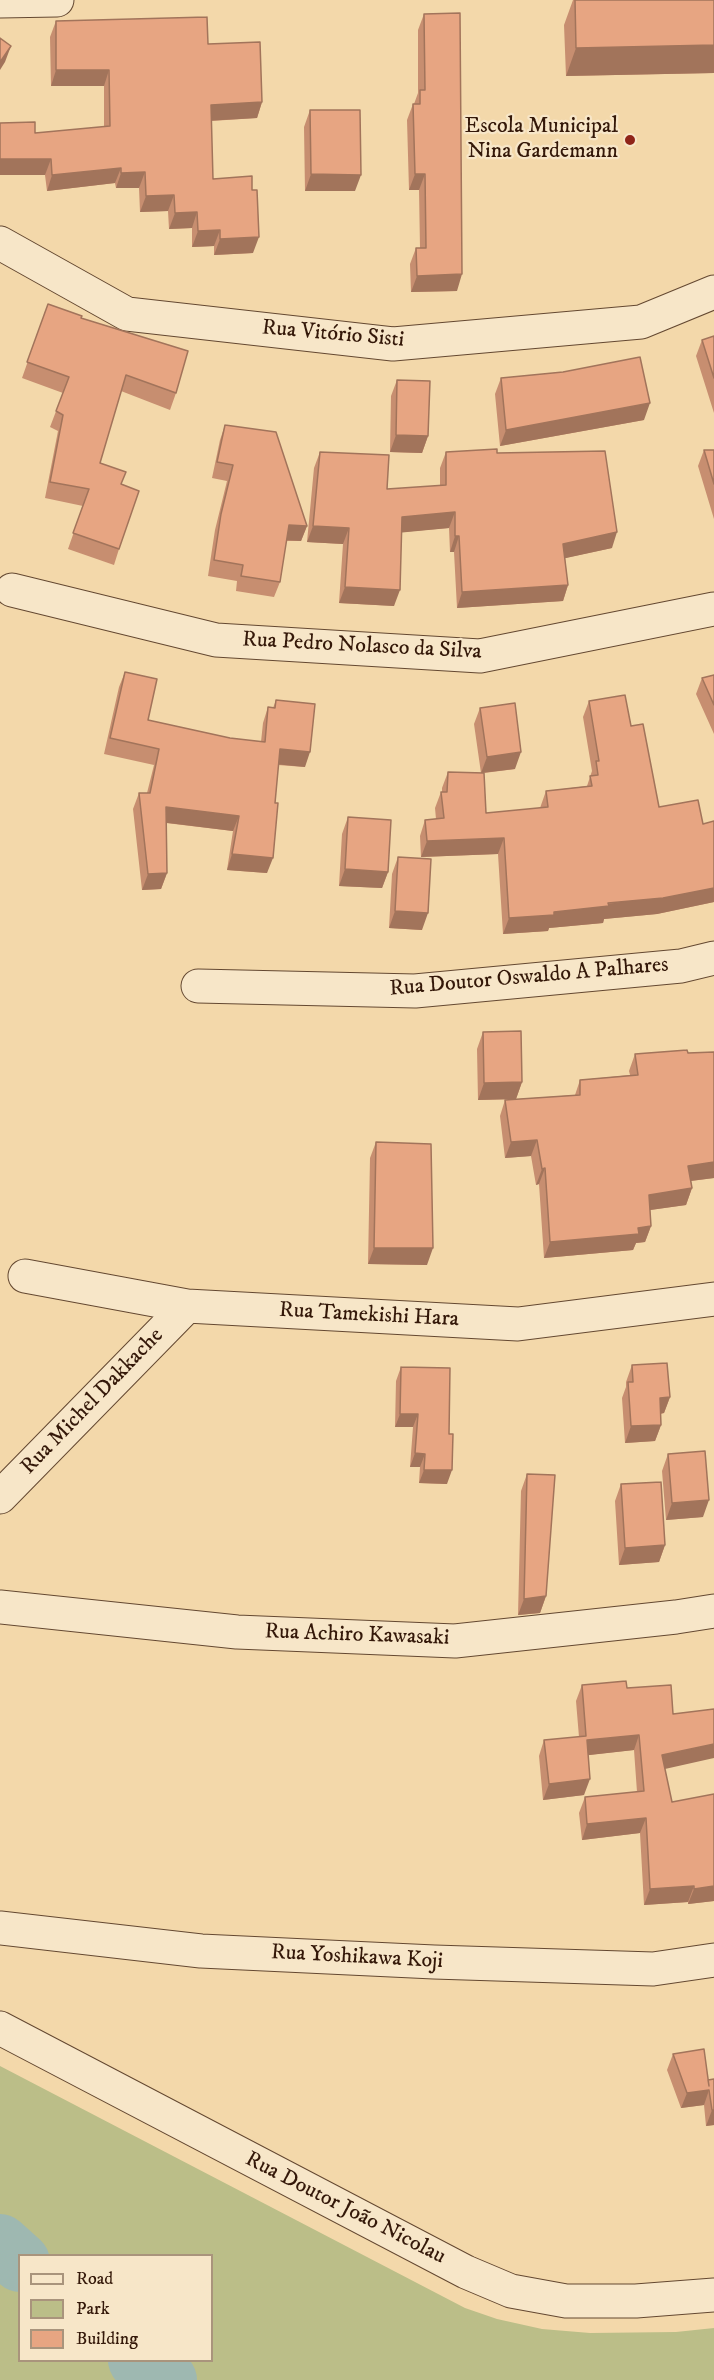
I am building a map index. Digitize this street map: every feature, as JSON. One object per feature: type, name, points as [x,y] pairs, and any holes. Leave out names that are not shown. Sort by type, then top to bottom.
[{"type":"street","points":[[0,2],[57,0]]},
{"type":"street","name":"Rua Vitório Sisti","points":[[0,243],[127,314],[393,344],[641,322],[714,292]]},
{"type":"street","name":"Rua Pedro Nolasco da Silva","points":[[12,590],[216,640],[480,656],[714,609]]},
{"type":"street","name":"Rua Doutor Oswaldo A Palhares","points":[[198,986],[415,991],[681,966],[714,958]]},
{"type":"street","name":"Rua Tamekishi Hara","points":[[25,1276],[187,1306],[518,1324],[714,1299]]},
{"type":"street","name":"Rua Michel Dakkache","points":[[0,1497],[187,1306]]},
{"type":"street","name":"Rua Achiro Kawasaki","points":[[0,1607],[237,1632],[455,1641],[714,1611]]},
{"type":"street","name":"Rua Yoshikawa Koji","points":[[0,1928],[201,1951],[434,1962],[652,1969],[714,1960]]},
{"type":"street","name":"Rua Doutor João Nicolau","points":[[0,2028],[466,2272],[511,2291],[566,2301],[636,2301],[714,2295]]},
{"type":"green space","points":[[0,2066],[465,2308],[497,2319],[542,2329],[590,2333],[676,2332],[714,2328],[714,2380],[0,2380]]},
{"type":"building","points":[[575,0],[714,0],[714,45],[576,48]]},
{"type":"building","points":[[460,13],[462,274],[417,276],[416,248],[426,248],[425,174],[415,174],[413,104],[420,104],[420,90],[425,90],[424,14]]},
{"type":"building","points":[[207,17],[208,44],[260,42],[262,102],[211,105],[213,179],[252,176],[252,190],[257,190],[259,237],[220,239],[220,230],[198,231],[197,212],[175,213],[174,195],[146,196],[145,172],[121,173],[121,168],[52,175],[51,159],[0,159],[0,123],[35,122],[35,133],[110,126],[109,70],[56,70],[56,21]]},
{"type":"building","points":[[0,38],[11,46],[0,62]]},
{"type":"building","points":[[310,110],[360,110],[361,175],[311,174]]},
{"type":"building","points":[[48,304],[82,316],[81,318],[188,351],[176,393],[126,375],[100,463],[126,472],[121,484],[139,491],[119,549],[73,533],[89,489],[50,482],[63,415],[56,411],[69,377],[27,362]]},
{"type":"building","points":[[714,336],[714,378],[702,340]]},
{"type":"building","points":[[640,357],[650,403],[506,430],[501,378],[563,372]]},
{"type":"building","points":[[397,380],[430,381],[428,436],[396,435]]},
{"type":"building","points":[[225,425],[276,432],[307,526],[289,525],[280,582],[241,576],[243,565],[214,560],[221,514],[233,465],[217,462]]},
{"type":"building","points":[[497,449],[497,453],[605,451],[617,532],[563,544],[568,585],[462,592],[459,536],[455,536],[455,512],[402,517],[400,590],[345,587],[349,528],[313,526],[320,452],[389,455],[387,489],[446,485],[446,452]]},
{"type":"building","points":[[704,450],[714,450],[714,484]]},
{"type":"building","points":[[125,672],[157,679],[148,720],[230,738],[265,742],[268,707],[275,708],[276,700],[315,704],[310,752],[280,749],[273,858],[232,854],[239,816],[166,807],[167,873],[148,874],[139,793],[150,793],[159,749],[110,738]]},
{"type":"building","points":[[714,675],[714,705],[702,678]]},
{"type":"building","points":[[625,695],[631,726],[643,724],[659,807],[698,800],[703,824],[714,821],[714,888],[663,898],[608,903],[609,906],[554,912],[554,915],[509,918],[504,838],[427,841],[425,820],[444,818],[441,792],[447,792],[448,772],[484,773],[486,813],[548,807],[546,791],[592,786],[590,776],[598,775],[596,761],[599,761],[589,701]]},
{"type":"building","points":[[515,703],[521,752],[487,757],[480,708]]},
{"type":"building","points":[[348,817],[391,820],[388,872],[345,869]]},
{"type":"building","points":[[398,857],[431,859],[428,913],[395,911]]},
{"type":"building","points":[[521,1031],[522,1082],[484,1083],[483,1032]]},
{"type":"building","points":[[687,1050],[688,1053],[714,1052],[714,1162],[688,1166],[692,1188],[649,1195],[651,1226],[638,1228],[639,1234],[550,1242],[545,1168],[542,1169],[537,1140],[511,1142],[505,1100],[580,1095],[580,1080],[638,1075],[635,1054]]},
{"type":"building","points":[[376,1142],[431,1144],[433,1248],[374,1248]]},
{"type":"building","points":[[667,1363],[670,1397],[660,1398],[661,1425],[631,1426],[628,1382],[633,1382],[632,1365]]},
{"type":"building","points":[[401,1367],[450,1368],[449,1434],[453,1434],[452,1470],[424,1470],[425,1454],[415,1453],[418,1414],[400,1414]]},
{"type":"building","points":[[705,1451],[709,1500],[672,1503],[668,1454]]},
{"type":"building","points":[[527,1474],[555,1475],[546,1596],[524,1599]]},
{"type":"building","points":[[661,1482],[665,1545],[625,1548],[621,1484]]},
{"type":"building","points":[[626,1681],[627,1688],[671,1685],[673,1714],[714,1709],[714,1744],[662,1755],[672,1802],[714,1794],[714,1886],[694,1889],[694,1886],[650,1889],[646,1818],[587,1824],[585,1797],[644,1791],[639,1735],[587,1740],[590,1779],[549,1784],[544,1740],[586,1736],[582,1685]]},
{"type":"building","points":[[704,2049],[708,2080],[714,2079],[714,2110],[712,2110],[709,2090],[687,2093],[673,2054]]},
{"type":"waterway","points":[[0,2244],[18,2260]]},
{"type":"waterway","points":[[141,2362],[167,2380]]},
{"type":"place","name":"Escola Municipal Nina Gardemann","points":[[630,140]]}]
